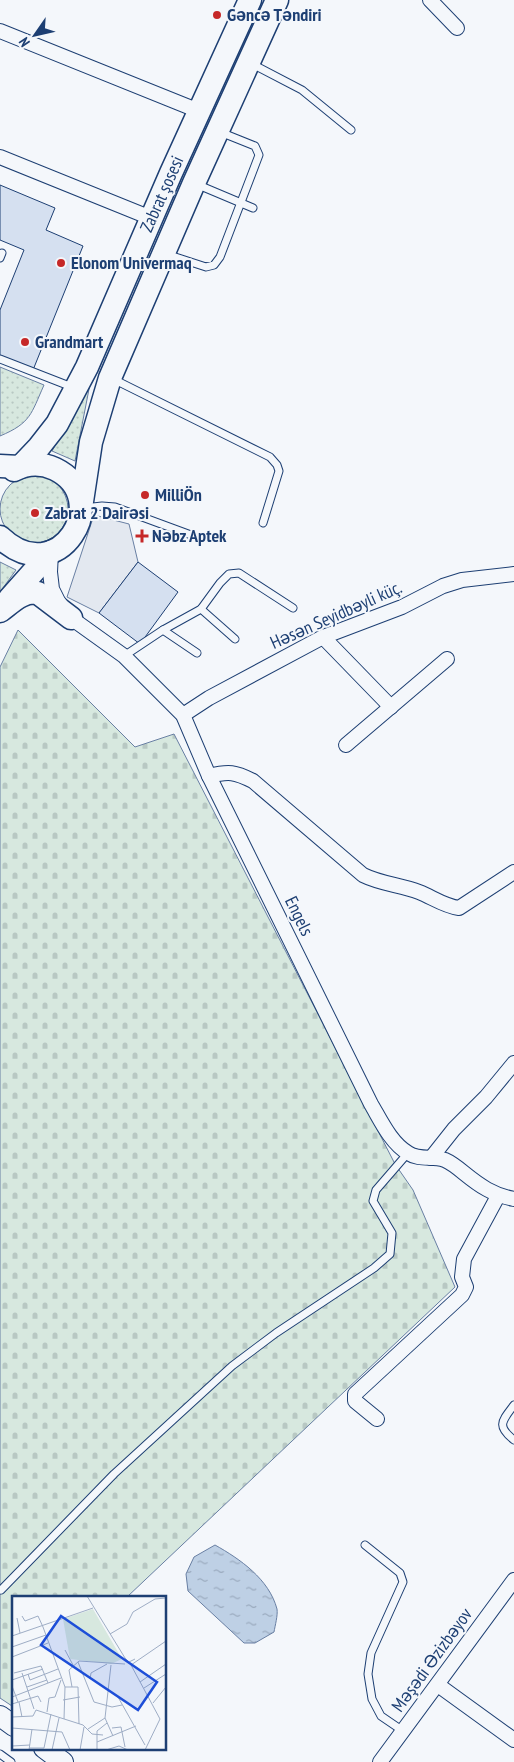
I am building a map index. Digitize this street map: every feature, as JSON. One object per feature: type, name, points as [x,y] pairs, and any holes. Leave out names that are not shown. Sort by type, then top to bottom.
[{"type":"main road","name":"Zabrat şosesi","points":[[0,482],[8,473],[10,466],[39,447],[57,424],[76,388],[250,0]]},
{"type":"main road","name":"Zabrat şosesi","points":[[0,611],[28,576],[51,552],[63,545],[73,535],[79,522],[91,442],[110,378],[163,253],[277,0]]},
{"type":"main road","points":[[10,466],[34,464],[48,466],[61,472],[72,482],[78,494],[81,508]]},
{"type":"main road","points":[[0,537],[10,547],[23,553],[37,555],[51,552]]},
{"type":"main road","points":[[0,611],[24,593],[31,591],[38,592],[71,618]]},
{"type":"street","points":[[430,0],[457,28]]},
{"type":"street","points":[[0,31],[200,111]]},
{"type":"street","points":[[0,157],[151,218]]},
{"type":"street","name":"Engels","points":[[51,552],[50,572],[52,589],[58,601],[71,618],[124,656],[183,715],[209,776],[371,1104],[397,1144],[408,1154]]},
{"type":"street","name":"Həsən Seyidbəyli küç.","points":[[183,715],[209,698],[323,638],[402,607],[443,586],[462,580],[514,574]]},
{"type":"street","points":[[323,638],[391,707]]},
{"type":"street","points":[[346,745],[447,659]]},
{"type":"street","points":[[209,776],[224,772],[236,772],[253,781],[363,875],[376,881],[418,891],[452,907],[459,908],[514,872]]},
{"type":"street","points":[[431,1158],[454,1129],[486,1097],[514,1063]]},
{"type":"street","points":[[408,1154],[420,1158],[444,1159],[484,1189],[498,1196],[514,1199]]},
{"type":"street","points":[[377,1419],[355,1401],[355,1394],[462,1295],[466,1287],[462,1277],[464,1259],[498,1196]]},
{"type":"street","name":"Məşədi Əzizbəyov","points":[[380,1762],[514,1580]]},
{"type":"street","points":[[438,1685],[514,1740]]},
{"type":"street","points":[[0,1716],[12,1725]]},
{"type":"street","points":[[47,1750],[63,1762]]},
{"type":"lane","points":[[248,62],[302,90],[351,130]]},
{"type":"lane","points":[[163,253],[206,267],[214,265],[220,257],[259,155],[255,146],[217,131]]},
{"type":"lane","points":[[194,183],[253,208]]},
{"type":"lane","points":[[0,359],[76,388]]},
{"type":"lane","points":[[110,378],[270,458],[279,471],[263,523]]},
{"type":"lane","points":[[81,508],[115,507],[191,535]]},
{"type":"lane","points":[[124,656],[162,630],[201,609],[220,582],[229,574],[239,573],[294,608]]},
{"type":"lane","points":[[201,609],[235,639]]},
{"type":"lane","points":[[162,630],[197,653]]},
{"type":"lane","points":[[1,1590],[114,1474],[232,1366],[276,1333],[374,1268],[390,1254],[392,1234],[373,1202],[376,1190],[408,1154]]},
{"type":"lane","points":[[514,1405],[503,1421],[502,1428],[514,1440]]},
{"type":"lane","points":[[365,1545],[400,1573],[402,1582],[370,1653],[368,1674],[372,1699],[381,1716],[404,1731]]},
{"type":"lane","points":[[0,1754],[11,1762]]},
{"type":"green space","points":[[0,367],[44,385],[33,410],[24,422],[0,436]]},
{"type":"green space","points":[[90,384],[75,461],[52,451]]},
{"type":"green space","name":"Zabrat 2 Dairəsi","points":[[27,475],[41,475],[53,480],[63,490],[68,502],[68,516],[63,528],[53,538],[41,543],[27,543],[15,538],[5,528],[0,516],[0,502],[5,490],[15,480]]},
{"type":"green space","points":[[0,562],[16,570],[0,592]]},
{"type":"green space","points":[[18,630],[135,747],[174,734],[395,1164],[413,1190],[455,1287],[128,1596],[12,1596],[12,1706],[0,1698],[0,667]]},
{"type":"shaded area","points":[[94,515],[129,524],[138,562],[99,613],[67,597]]},
{"type":"water","points":[[215,1545],[252,1571],[273,1598],[277,1609],[274,1632],[255,1643],[244,1643],[188,1591],[186,1574],[194,1557]]},
{"type":"building","points":[[0,185],[55,208],[46,230],[83,246],[33,370],[0,356],[0,310],[24,250],[0,240]]},
{"type":"building","points":[[138,562],[178,592],[140,644],[99,613]]},
{"type":"place","name":"Gəncə Təndiri","points":[[217,15]]},
{"type":"place","name":"Elonom Univermaq","points":[[61,263]]},
{"type":"place","name":"Grandmart","points":[[25,342]]},
{"type":"place","name":"MilliÖn","points":[[145,495]]},
{"type":"place","name":"Zabrat 2 Dairəsi","points":[[35,513]]},
{"type":"place","name":"Nəbz Aptek","points":[[142,536]]}]
